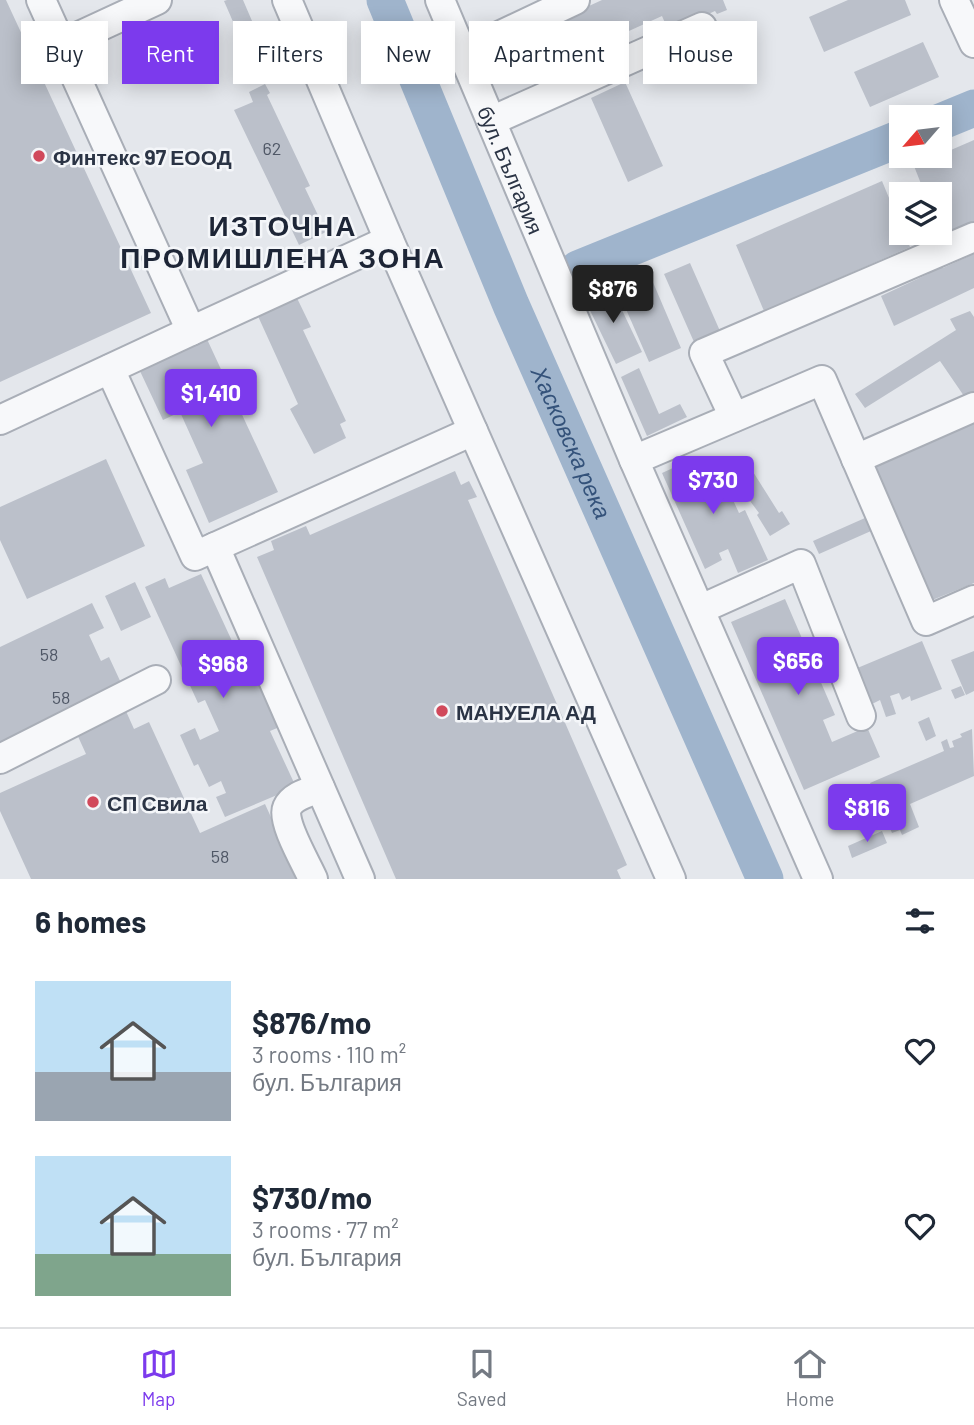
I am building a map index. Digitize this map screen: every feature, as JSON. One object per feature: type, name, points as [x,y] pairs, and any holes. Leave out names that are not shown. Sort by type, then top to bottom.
[{"type":"street","points":[[41,0],[51,21]]},
{"type":"street","points":[[108,23],[157,0]]},
{"type":"street","points":[[287,0],[389,240],[671,879]]},
{"type":"street","name":"бул. България","points":[[440,0],[634,460],[818,879]]},
{"type":"street","points":[[463,54],[575,0]]},
{"type":"street","points":[[954,0],[974,43]]},
{"type":"street","points":[[491,121],[643,53]]},
{"type":"street","points":[[80,84],[191,331]]},
{"type":"street","points":[[734,417],[704,353],[974,237]]},
{"type":"street","points":[[0,421],[389,240]]},
{"type":"street","points":[[110,369],[195,556],[473,431]]},
{"type":"street","points":[[634,460],[822,380],[926,621],[974,600]]},
{"type":"street","points":[[856,459],[974,407]]},
{"type":"street","points":[[215,547],[360,879]]},
{"type":"street","points":[[701,609],[802,564],[861,716]]},
{"type":"street","points":[[0,759],[156,680]]},
{"type":"street","points":[[313,879],[286,820],[286,808],[295,799],[320,788]]},
{"type":"building","name":"Финтекс 97 ЕООД","points":[[0,0],[6,0],[21,32],[21,84],[45,84],[151,313],[0,382]]},
{"type":"building","points":[[243,0],[252,21],[233,22],[224,1]]},
{"type":"building","points":[[602,0],[723,0],[727,10],[717,14],[715,11],[693,21],[664,21],[662,16],[643,21],[643,25],[629,31],[629,21],[556,21]]},
{"type":"building","points":[[848,0],[905,0],[911,15],[824,52],[809,17]]},
{"type":"building","points":[[923,42],[939,77],[870,107],[854,72]]},
{"type":"building","points":[[265,84],[270,93],[267,95],[310,186],[305,188],[326,232],[299,245],[234,110],[253,102],[249,92]]},
{"type":"building","points":[[626,84],[663,166],[628,182],[591,98]]},
{"type":"building","points":[[974,140],[974,221],[952,231],[952,182],[920,182],[915,168],[952,168],[952,150]]},
{"type":"building","points":[[882,181],[889,198],[889,245],[910,247],[764,311],[736,245]]},
{"type":"building","points":[[974,254],[974,288],[894,326],[881,296],[928,274],[927,270],[941,264],[943,268]]},
{"type":"building","points":[[690,263],[720,331],[694,342],[664,274]]},
{"type":"building","points":[[652,280],[681,348],[649,362],[619,293]]},
{"type":"building","points":[[610,285],[642,352],[616,364],[584,298]]},
{"type":"building","points":[[296,296],[311,327],[303,330],[346,421],[340,424],[346,438],[314,454],[290,409],[298,404],[257,314]]},
{"type":"building","points":[[970,311],[974,317],[974,395],[966,399],[940,361],[865,408],[855,394],[956,330],[950,319]]},
{"type":"building","points":[[206,337],[278,492],[209,523],[186,470],[203,463],[180,412],[163,420],[139,369]]},
{"type":"building","points":[[639,368],[659,414],[680,404],[687,417],[647,436],[621,377]]},
{"type":"building","points":[[974,423],[974,583],[925,603],[868,467]]},
{"type":"building","points":[[746,456],[779,513],[782,511],[790,524],[770,536],[757,515],[759,513],[726,469]]},
{"type":"building","points":[[695,458],[699,468],[715,461],[739,513],[745,510],[768,560],[738,573],[728,549],[719,553],[722,560],[705,569],[662,473]]},
{"type":"building","points":[[106,459],[145,546],[27,599],[0,540],[0,507]]},
{"type":"building","name":"МАНУЕЛА АД","points":[[455,471],[461,485],[469,481],[477,497],[468,500],[627,865],[617,870],[621,879],[396,879],[257,557],[274,550],[271,541],[306,526],[310,535]]},
{"type":"building","points":[[865,518],[871,531],[819,554],[813,541]]},
{"type":"building","points":[[201,574],[250,680],[259,676],[282,726],[270,731],[296,787],[225,817],[216,797],[226,793],[221,781],[209,787],[198,764],[194,766],[180,735],[195,728],[200,740],[219,731],[205,700],[198,703],[145,587],[165,578],[169,588]]},
{"type":"building","points":[[135,582],[151,617],[121,631],[105,596]]},
{"type":"building","points":[[785,599],[835,715],[823,720],[832,742],[867,727],[880,757],[804,790],[731,622]]},
{"type":"building","points":[[92,603],[104,628],[89,635],[101,661],[109,657],[122,685],[0,744],[0,647]]},
{"type":"building","points":[[922,641],[942,689],[911,701],[910,696],[902,700],[899,693],[890,696],[896,714],[886,717],[880,700],[870,705],[855,669]]},
{"type":"building","points":[[974,651],[974,691],[966,695],[951,660]]},
{"type":"building","points":[[961,686],[965,695],[955,699],[951,690]]},
{"type":"building","name":"СП Свила","points":[[125,709],[134,729],[149,722],[200,833],[265,804],[299,879],[31,879],[0,811],[0,793],[86,754],[76,732]]},
{"type":"building","points":[[929,717],[936,736],[926,741],[918,722]]},
{"type":"building","points":[[972,729],[974,776],[910,804],[919,827],[902,835],[900,830],[892,833],[870,783],[944,751],[941,742],[947,739],[950,748],[954,747],[952,741]]},
{"type":"building","points":[[882,831],[887,843],[852,858],[848,846]]},
{"type":"waterway","name":"Хасковска река","points":[[385,0],[511,305],[765,879]]},
{"type":"waterway","points":[[952,117],[974,108]]},
{"type":"waterway","points":[[578,269],[889,143]]},
{"type":"place","name":"Финтекс 97 ЕООД","points":[[39,156]]},
{"type":"place","name":"МАНУЕЛА АД","points":[[442,711]]},
{"type":"place","name":"СП Свила","points":[[93,802]]},
{"type":"district","name":"ИЗТОЧНА ПРОМИШЛЕНА ЗОНА","points":[[283,241]]}]
